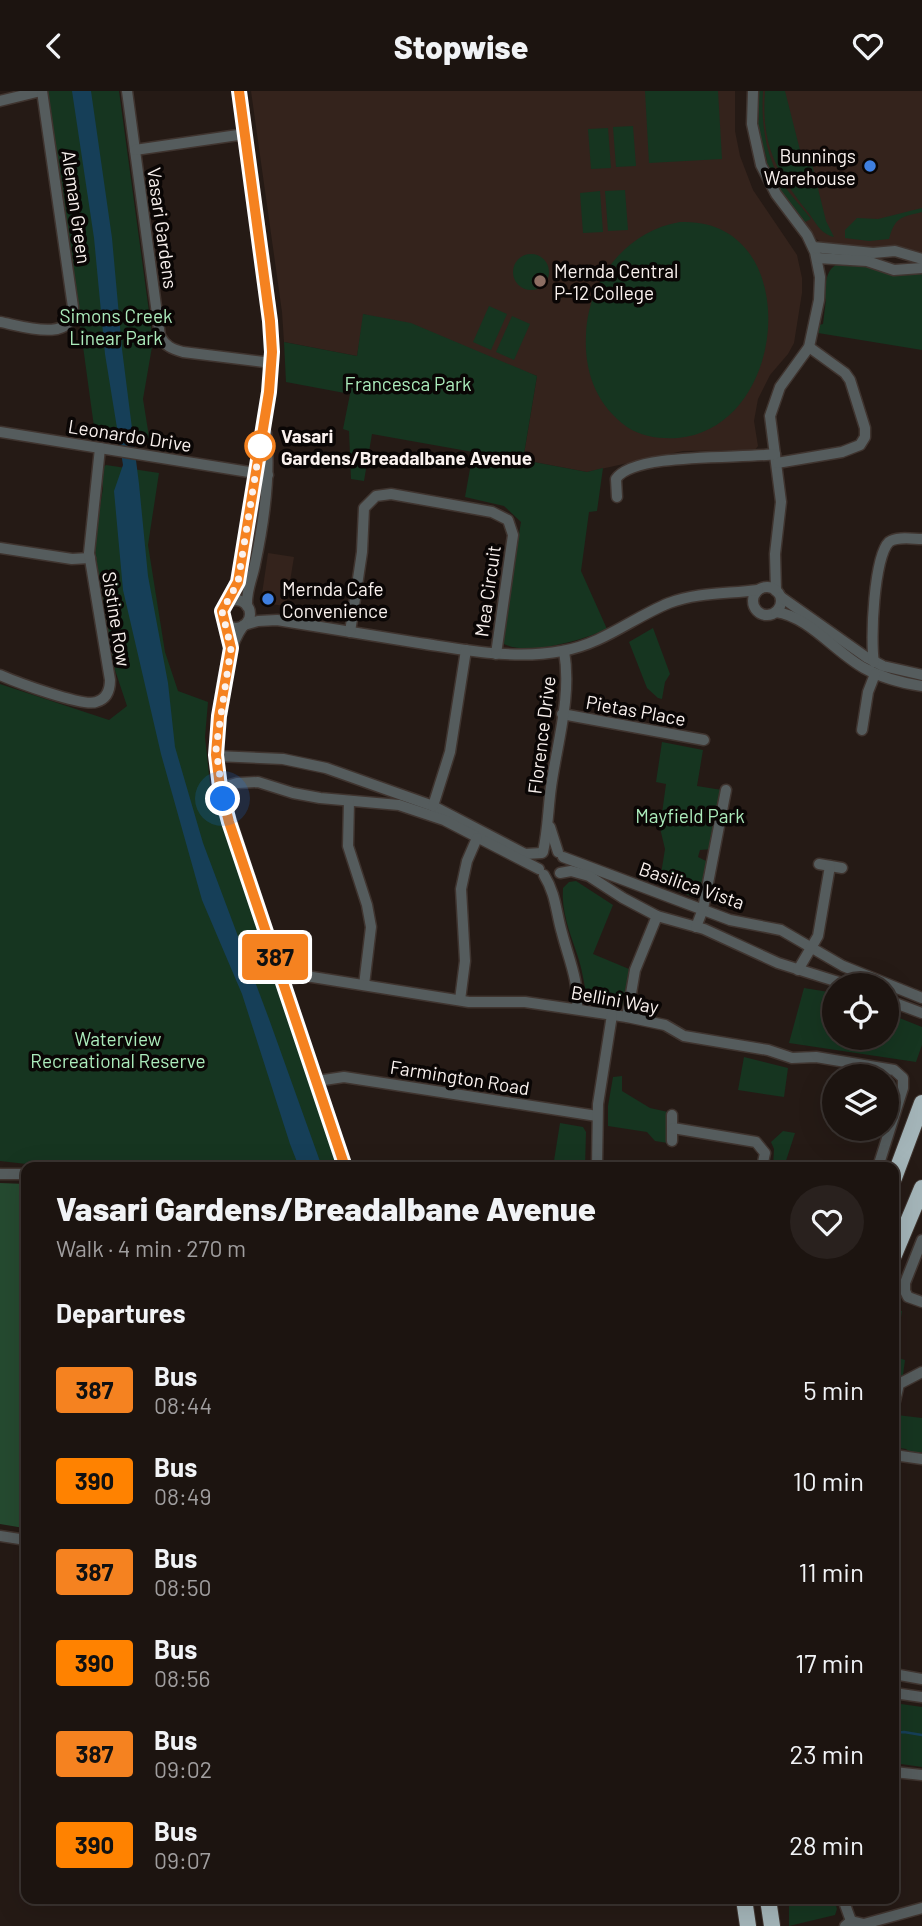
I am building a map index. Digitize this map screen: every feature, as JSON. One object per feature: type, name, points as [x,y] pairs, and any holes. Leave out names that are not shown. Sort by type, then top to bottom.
[{"type":"highway","points":[[899,1165],[922,1103]]},
{"type":"highway","points":[[899,1243],[922,1188]]},
{"type":"highway","points":[[745,1904],[748,1926]]},
{"type":"highway","points":[[769,1904],[772,1926]]},
{"type":"street","points":[[0,101],[42,91]]},
{"type":"street","name":"Aleman Green","points":[[0,322],[49,330],[66,326],[72,317],[73,307],[42,91]]},
{"type":"street","name":"Vasari Gardens","points":[[127,91],[160,336],[171,348],[183,352],[272,363]]},
{"type":"street","points":[[231,648],[222,611],[238,582],[272,363],[270,321],[239,91]]},
{"type":"street","points":[[753,91],[752,124],[761,165],[776,194],[803,227],[815,253],[820,277],[819,300],[809,347],[775,397],[770,416],[781,502],[775,554],[780,605],[776,612]]},
{"type":"street","points":[[135,150],[245,134]]},
{"type":"street","points":[[815,253],[901,252],[922,259]]},
{"type":"street","points":[[815,253],[886,266],[894,270],[922,268]]},
{"type":"street","points":[[886,266],[885,258],[888,253]]},
{"type":"street","points":[[617,497],[615,479],[626,470],[686,457],[776,458],[842,452],[860,445],[865,437],[865,428],[848,376],[809,347]]},
{"type":"street","points":[[265,419],[268,475],[255,563],[247,589],[250,617],[231,648],[219,716],[216,755],[220,787],[343,1162]]},
{"type":"street","name":"Leonardo Drive","points":[[0,432],[268,475]]},
{"type":"street","name":"Sistine Row","points":[[0,675],[81,702],[96,703],[106,695],[110,680],[89,542],[96,491],[96,477],[91,461],[95,447]]},
{"type":"street","name":"Mea Circuit","points":[[349,632],[362,552],[364,508],[376,496],[391,494],[492,512],[508,520],[513,535],[496,654]]},
{"type":"street","points":[[874,662],[871,640],[875,595],[887,546],[897,539],[922,539]]},
{"type":"street","points":[[0,548],[60,558],[90,558]]},
{"type":"street","points":[[753,606],[753,597],[775,554]]},
{"type":"street","points":[[224,623],[231,628],[258,621],[276,620],[496,654],[537,654],[564,651],[608,637],[668,604],[701,594],[768,587],[874,662],[922,675]]},
{"type":"street","points":[[726,593],[753,606],[763,615],[776,612],[794,616],[843,655],[875,674],[922,687]]},
{"type":"street","points":[[227,603],[236,600],[276,620]]},
{"type":"street","points":[[859,652],[871,640]]},
{"type":"street","points":[[433,806],[451,745],[466,650]]},
{"type":"street","name":"Florence Drive","points":[[543,853],[567,678],[564,651]]},
{"type":"street","points":[[862,730],[868,692],[875,674]]},
{"type":"street","name":"Pietas Place","points":[[562,714],[704,740]]},
{"type":"street","points":[[216,755],[282,759],[326,768],[433,806],[525,854],[550,850],[560,854],[564,865],[555,899]]},
{"type":"street","points":[[220,787],[258,782],[293,793],[399,805],[444,820],[542,872],[552,876],[560,873]]},
{"type":"street","points":[[696,927],[703,909],[726,790]]},
{"type":"street","points":[[349,801],[348,846],[367,905],[371,927],[364,985]]},
{"type":"street","name":"Florence Drive","points":[[549,824],[560,854]]},
{"type":"street","points":[[460,1000],[465,961],[461,889],[467,861],[477,838]]},
{"type":"street","points":[[543,853],[538,860],[555,899],[562,936],[577,985],[577,1009]]},
{"type":"street","name":"Basilica Vista","points":[[560,854],[730,920],[781,930],[796,936],[843,966],[922,998]]},
{"type":"street","points":[[798,970],[821,927],[824,865],[842,868]]},
{"type":"street","name":"Basilica Vista","points":[[560,873],[571,871],[589,876],[657,916],[696,927],[798,970],[822,977]]},
{"type":"street","points":[[627,1017],[635,970],[657,916]]},
{"type":"street","name":"Bellini Way","points":[[284,984],[314,977],[460,1000],[485,1003],[525,1002],[577,1009],[665,1025],[684,1036],[768,1050],[792,1058],[816,1057],[889,1069],[898,1072],[903,1078],[902,1094],[880,1162]]},
{"type":"street","points":[[899,1004],[922,1013]]},
{"type":"street","points":[[597,1162],[597,1116],[612,1015]]},
{"type":"street","name":"Farmington Road","points":[[317,1081],[344,1077],[597,1116]]},
{"type":"street","points":[[672,1115],[672,1141]]},
{"type":"street","points":[[673,1128],[756,1142],[765,1153],[763,1162]]},
{"type":"street","points":[[0,1174],[21,1174]]},
{"type":"street","points":[[922,1240],[905,1287],[908,1297],[922,1302]]},
{"type":"street","points":[[899,1384],[922,1372]]},
{"type":"street","points":[[899,1456],[922,1459]]},
{"type":"street","points":[[0,1536],[21,1539]]},
{"type":"street","points":[[899,1675],[922,1679]]},
{"type":"street","points":[[899,1694],[922,1697]]},
{"type":"street","points":[[899,1773],[922,1775]]},
{"type":"street","points":[[843,1904],[848,1923],[857,1924],[866,1924],[922,1907]]},
{"type":"shaded area","name":"Mernda Central P-12 College","points":[[251,91],[735,91],[735,131],[740,156],[753,190],[797,255],[802,278],[794,343],[770,375],[758,399],[754,421],[758,446],[755,450],[683,451],[587,472],[523,460],[537,376],[364,314],[357,356],[284,342]]},
{"type":"shaded area","points":[[757,91],[922,91],[922,256],[822,243],[815,238],[777,186],[779,183],[765,164],[767,160],[760,134],[757,132]]},
{"type":"shaded area","points":[[268,553],[294,557],[286,606],[269,604],[262,594]]},
{"type":"green space","name":"Simons Creek Linear Park","points":[[48,91],[119,91],[153,341],[143,399],[150,443],[95,434]]},
{"type":"green space","points":[[645,91],[718,91],[722,159],[649,163]]},
{"type":"green space","points":[[757,91],[763,91],[764,127],[772,162],[783,184],[811,219],[805,222],[777,186],[779,183],[765,164],[767,160],[760,134],[757,132]]},
{"type":"green space","points":[[765,91],[785,91],[803,162],[811,160],[826,221],[834,237],[818,227],[786,183],[772,155],[765,126]]},
{"type":"green space","points":[[633,126],[636,166],[616,167],[613,127]]},
{"type":"green space","points":[[608,128],[611,168],[591,169],[588,129]]},
{"type":"green space","points":[[625,190],[628,230],[608,231],[605,191]]},
{"type":"green space","points":[[600,191],[603,232],[583,233],[580,193]]},
{"type":"green space","points":[[922,208],[922,212],[900,219],[889,239],[869,241],[845,238],[845,230],[857,218],[878,219]]},
{"type":"green space","points":[[680,222],[720,229],[748,252],[764,285],[768,324],[761,364],[744,399],[716,426],[678,438],[658,438],[627,427],[600,398],[587,361],[588,315],[602,277],[627,247],[661,227]]},
{"type":"green space","points":[[531,254],[544,259],[549,272],[544,285],[531,290],[518,285],[513,272],[518,259]]},
{"type":"green space","points":[[840,263],[922,271],[922,350],[818,333],[819,325],[823,324],[827,277],[831,269]]},
{"type":"green space","points":[[489,306],[507,314],[491,350],[473,342]]},
{"type":"green space","name":"Francesca Park","points":[[363,314],[411,323],[537,376],[523,460],[587,472],[603,468],[597,511],[589,512],[581,571],[607,629],[556,645],[527,648],[504,644],[502,636],[521,522],[504,506],[465,497],[473,452],[372,434],[364,481],[351,479],[349,431],[343,429],[350,394],[286,382],[284,342],[357,356]]},
{"type":"green space","points":[[512,316],[530,324],[514,360],[496,352]]},
{"type":"green space","name":"Waterview Recreational Reserve","points":[[106,465],[159,473],[148,545],[165,652],[178,691],[208,702],[205,737],[210,784],[336,1162],[21,1163],[0,1161],[0,684],[109,720],[127,706],[113,664],[94,545],[103,488],[100,470]]},
{"type":"green space","points":[[653,628],[670,674],[665,682],[662,699],[647,688],[629,642]]},
{"type":"green space","name":"Mayfield Park","points":[[662,742],[703,750],[697,786],[722,790],[712,849],[700,850],[698,857],[708,862],[703,891],[693,897],[663,885],[660,880],[665,849],[660,828],[666,784],[656,782]]},
{"type":"green space","points":[[576,881],[613,905],[593,954],[629,969],[624,1006],[592,1002],[587,998],[563,905],[563,888],[569,882]]},
{"type":"green space","points":[[804,988],[822,991],[822,1048],[789,1043]]},
{"type":"green space","points":[[899,1018],[922,1027],[922,1045],[916,1062],[836,1050],[899,1050]]},
{"type":"green space","points":[[744,1057],[788,1068],[784,1097],[738,1090]]},
{"type":"green space","points":[[622,1076],[622,1091],[650,1108],[668,1112],[668,1143],[655,1141],[647,1132],[608,1126],[613,1077]]},
{"type":"green space","points":[[560,1123],[583,1127],[586,1132],[585,1162],[554,1162]]},
{"type":"green space","points":[[783,1131],[795,1133],[786,1162],[773,1162],[774,1149],[771,1142]]},
{"type":"green space","points":[[0,1183],[21,1184],[21,1528],[0,1524]]},
{"type":"green space","points":[[899,1358],[905,1360],[903,1375],[899,1377]]},
{"type":"green space","points":[[899,1415],[922,1418],[922,1452],[910,1452],[899,1448]]},
{"type":"green space","points":[[899,1704],[922,1707],[922,1767],[899,1764]]},
{"type":"green space","points":[[789,1904],[836,1904],[835,1915],[789,1926]]},
{"type":"water","points":[[72,91],[91,91],[112,238],[148,576],[168,683],[175,747],[203,843],[320,1162],[297,1162],[290,1144],[242,994],[202,900],[161,754],[123,590],[114,491],[123,465],[105,354],[94,238]]},
{"type":"waterway","points":[[899,1732],[922,1735]]},
{"type":"bus line","name":"387","points":[[239,91],[272,335],[272,367],[238,582],[221,615],[231,648],[216,755],[220,787],[229,822],[344,1162]]},
{"type":"place","name":"Bunnings Warehouse","points":[[870,166]]},
{"type":"place","name":"Mernda Central P-12 College","points":[[540,281]]},
{"type":"place","name":"Vasari Gardens/Breadalbane Avenue","points":[[260,446]]},
{"type":"place","name":"Mernda Cafe Convenience","points":[[268,599]]},
{"type":"route","points":[[223,799],[216,748],[231,648],[221,615],[238,582],[260,446]]}]
